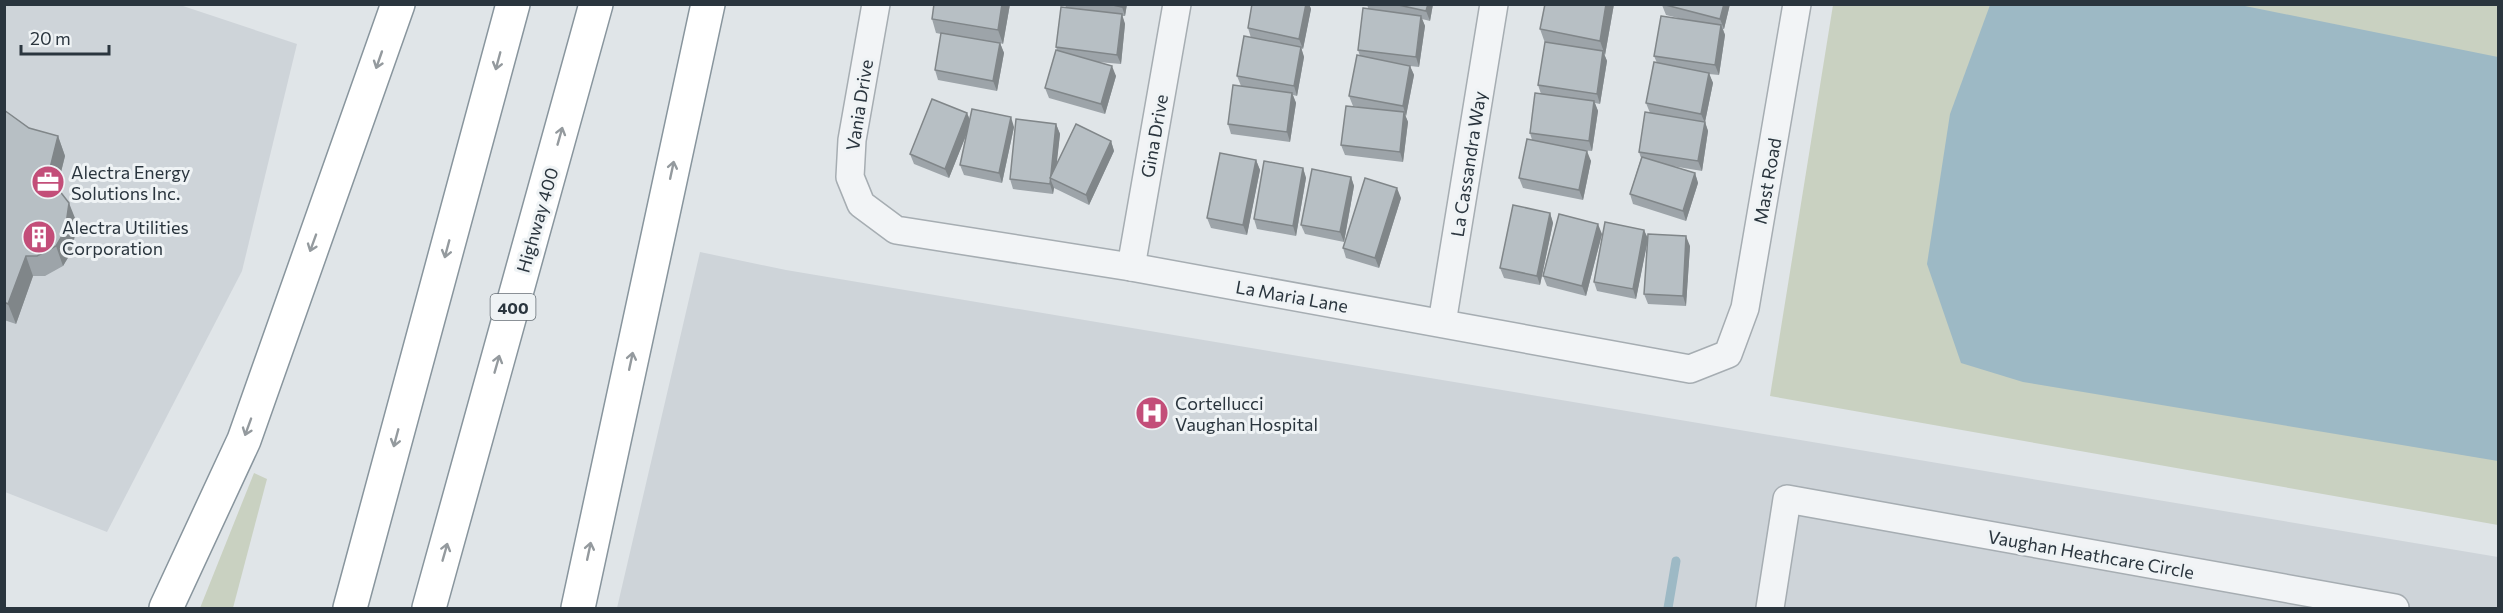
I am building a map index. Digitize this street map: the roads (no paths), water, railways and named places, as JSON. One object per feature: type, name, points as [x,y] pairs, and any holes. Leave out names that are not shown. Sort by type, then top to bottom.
[{"type":"highway","points":[[166,609],[244,440],[398,4]]},
{"type":"highway","points":[[350,609],[513,4]]},
{"type":"highway","name":"Highway 400","points":[[429,609],[596,4]]},
{"type":"highway","points":[[578,609],[708,4]]},
{"type":"street","name":"Vania Drive","points":[[861,204],[850,177],[852,140],[876,4]]},
{"type":"street","name":"Gina Drive","points":[[1131,267],[1177,4]]},
{"type":"street","name":"La Cassandra Way","points":[[1442,323],[1494,4]]},
{"type":"street","name":"Mast Road","points":[[1728,354],[1745,308],[1797,4]]},
{"type":"street","name":"La Maria Lane","points":[[861,204],[896,230],[1131,267],[1690,369],[1728,354]]},
{"type":"street","name":"Vaughan Heathcare Circle","points":[[1770,609],[1786,499],[2308,601],[2395,609]]},
{"type":"water","points":[[1990,5],[2240,5],[2498,57],[2498,461],[2023,382],[1961,363],[1927,264],[1950,114]]},
{"type":"waterway","points":[[1668,608],[1676,561]]},
{"type":"place","name":"Alectra Energy Solutions Inc.","points":[[48,182]]},
{"type":"place","name":"Alectra Utilities Corporation","points":[[39,237]]},
{"type":"place","name":"Cortellucci Vaughan Hospital","points":[[1152,413]]}]
